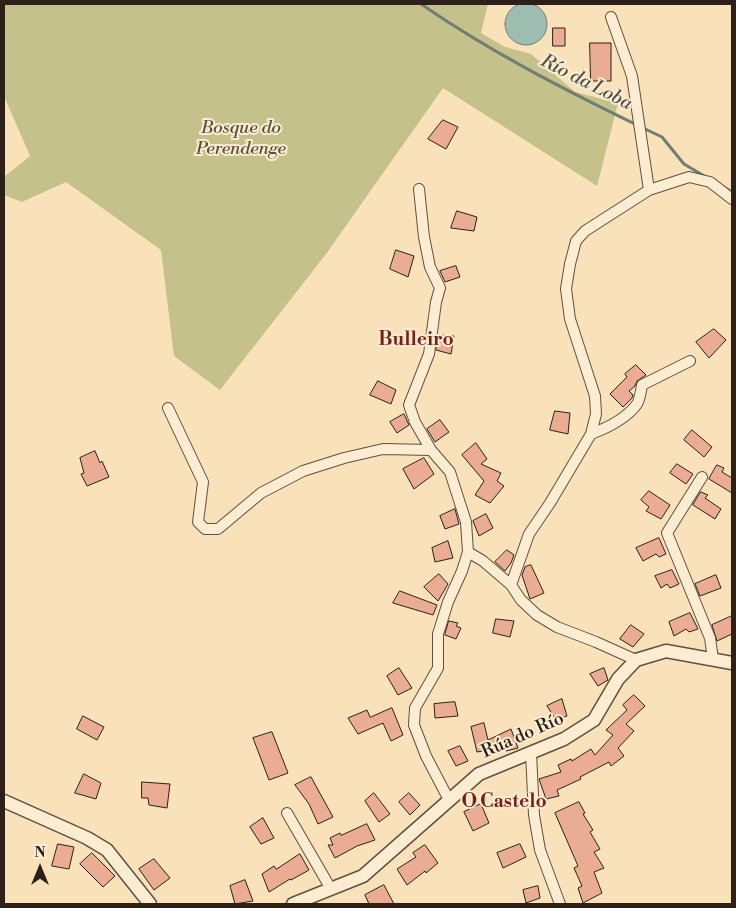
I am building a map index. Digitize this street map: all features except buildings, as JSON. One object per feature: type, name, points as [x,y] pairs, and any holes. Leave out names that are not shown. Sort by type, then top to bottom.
[{"type":"street","points":[[612,17],[632,76],[649,190]]},
{"type":"street","points":[[511,584],[529,534],[550,503],[591,434],[596,414],[595,396],[570,319],[566,289],[576,242],[585,231],[649,190],[690,177],[710,182],[732,199]]},
{"type":"street","points":[[419,189],[424,237],[430,268],[440,288],[436,302],[429,354],[409,405],[415,422],[432,450],[450,472],[466,522],[468,552],[448,602],[438,634],[438,668],[415,708],[414,725],[426,756],[449,800]]},
{"type":"street","points":[[591,434],[608,428],[638,403],[642,385],[690,361]]},
{"type":"street","points":[[168,408],[203,482],[198,522],[205,530],[218,530],[261,493],[303,471],[344,458],[383,450],[432,450]]},
{"type":"street","points":[[702,477],[666,533],[710,638],[713,660]]},
{"type":"street","points":[[468,552],[483,561],[511,584],[521,600],[543,619],[557,627],[636,660]]},
{"type":"street","name":"Rúa do Río","points":[[293,904],[363,876],[479,774],[564,739],[594,720],[618,679],[636,660],[666,651],[732,663]]},
{"type":"street","points":[[531,754],[534,815],[540,850],[560,904]]},
{"type":"street","points":[[4,801],[87,838],[107,850],[150,904]]},
{"type":"street","points":[[288,812],[331,889]]},
{"type":"green space","name":"Bosque do Perendenge","points":[[4,4],[488,4],[481,33],[505,47],[531,54],[575,92],[618,103],[597,186],[443,88],[326,254],[220,390],[174,356],[161,250],[66,182],[22,202],[4,195],[4,177],[30,156],[4,96]]},
{"type":"shaded area","points":[[530,3],[538,6],[544,12],[547,24],[544,36],[538,42],[522,45],[514,42],[508,36],[505,20],[508,12],[514,6]]},
{"type":"waterway","name":"Río da Loba","points":[[421,4],[473,38],[527,69],[637,125]]},
{"type":"waterway","name":"Río da Loba","points":[[643,128],[662,137],[684,164],[706,177]]},
{"type":"waterway","name":"Río da Loba","points":[[724,187],[732,192]]},
{"type":"district","name":"Bulleiro","points":[[416,340]]},
{"type":"district","name":"O Castelo","points":[[504,802]]}]
